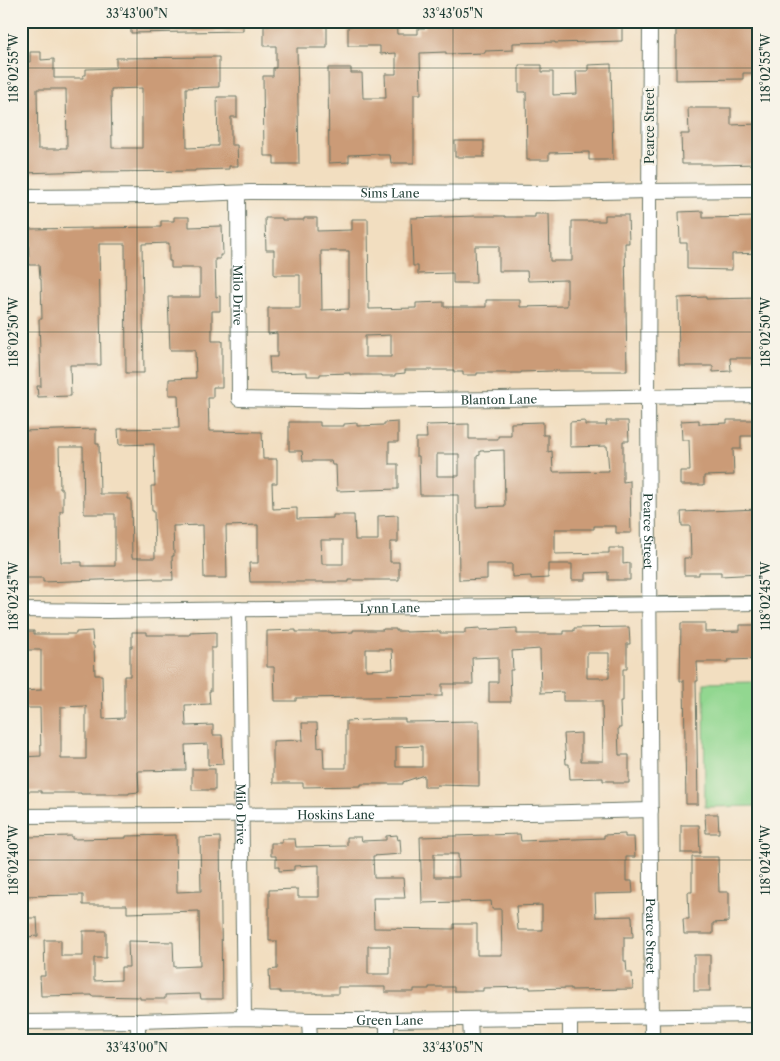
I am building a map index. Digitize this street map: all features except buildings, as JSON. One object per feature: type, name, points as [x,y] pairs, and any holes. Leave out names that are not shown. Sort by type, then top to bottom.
[{"type":"street","name":"Pearce Street","points":[[650,21],[648,396],[652,1040]]},
{"type":"street","name":"Sims Lane","points":[[21,197],[238,193],[554,193],[759,190]]},
{"type":"street","name":"Milo Drive","points":[[238,193],[239,399]]},
{"type":"street","name":"Blanton Lane","points":[[239,399],[361,401],[759,395]]},
{"type":"street","name":"Lynn Lane","points":[[21,610],[107,611],[759,603]]},
{"type":"street","name":"Milo Drive","points":[[239,609],[244,1018]]},
{"type":"street","name":"Hoskins Lane","points":[[21,816],[531,813],[651,810]]},
{"type":"street","name":"Green Lane","points":[[21,1022],[244,1018],[387,1020],[759,1016]]},
{"type":"street","points":[[570,1018],[570,1040]]},
{"type":"street","points":[[470,1019],[471,1040]]},
{"type":"street","points":[[309,1020],[310,1040]]},
{"type":"street","points":[[387,1020],[387,1040]]},
{"type":"street","points":[[138,1021],[138,1040]]},
{"type":"green space","points":[[759,682],[759,806],[705,807],[704,683]]}]
